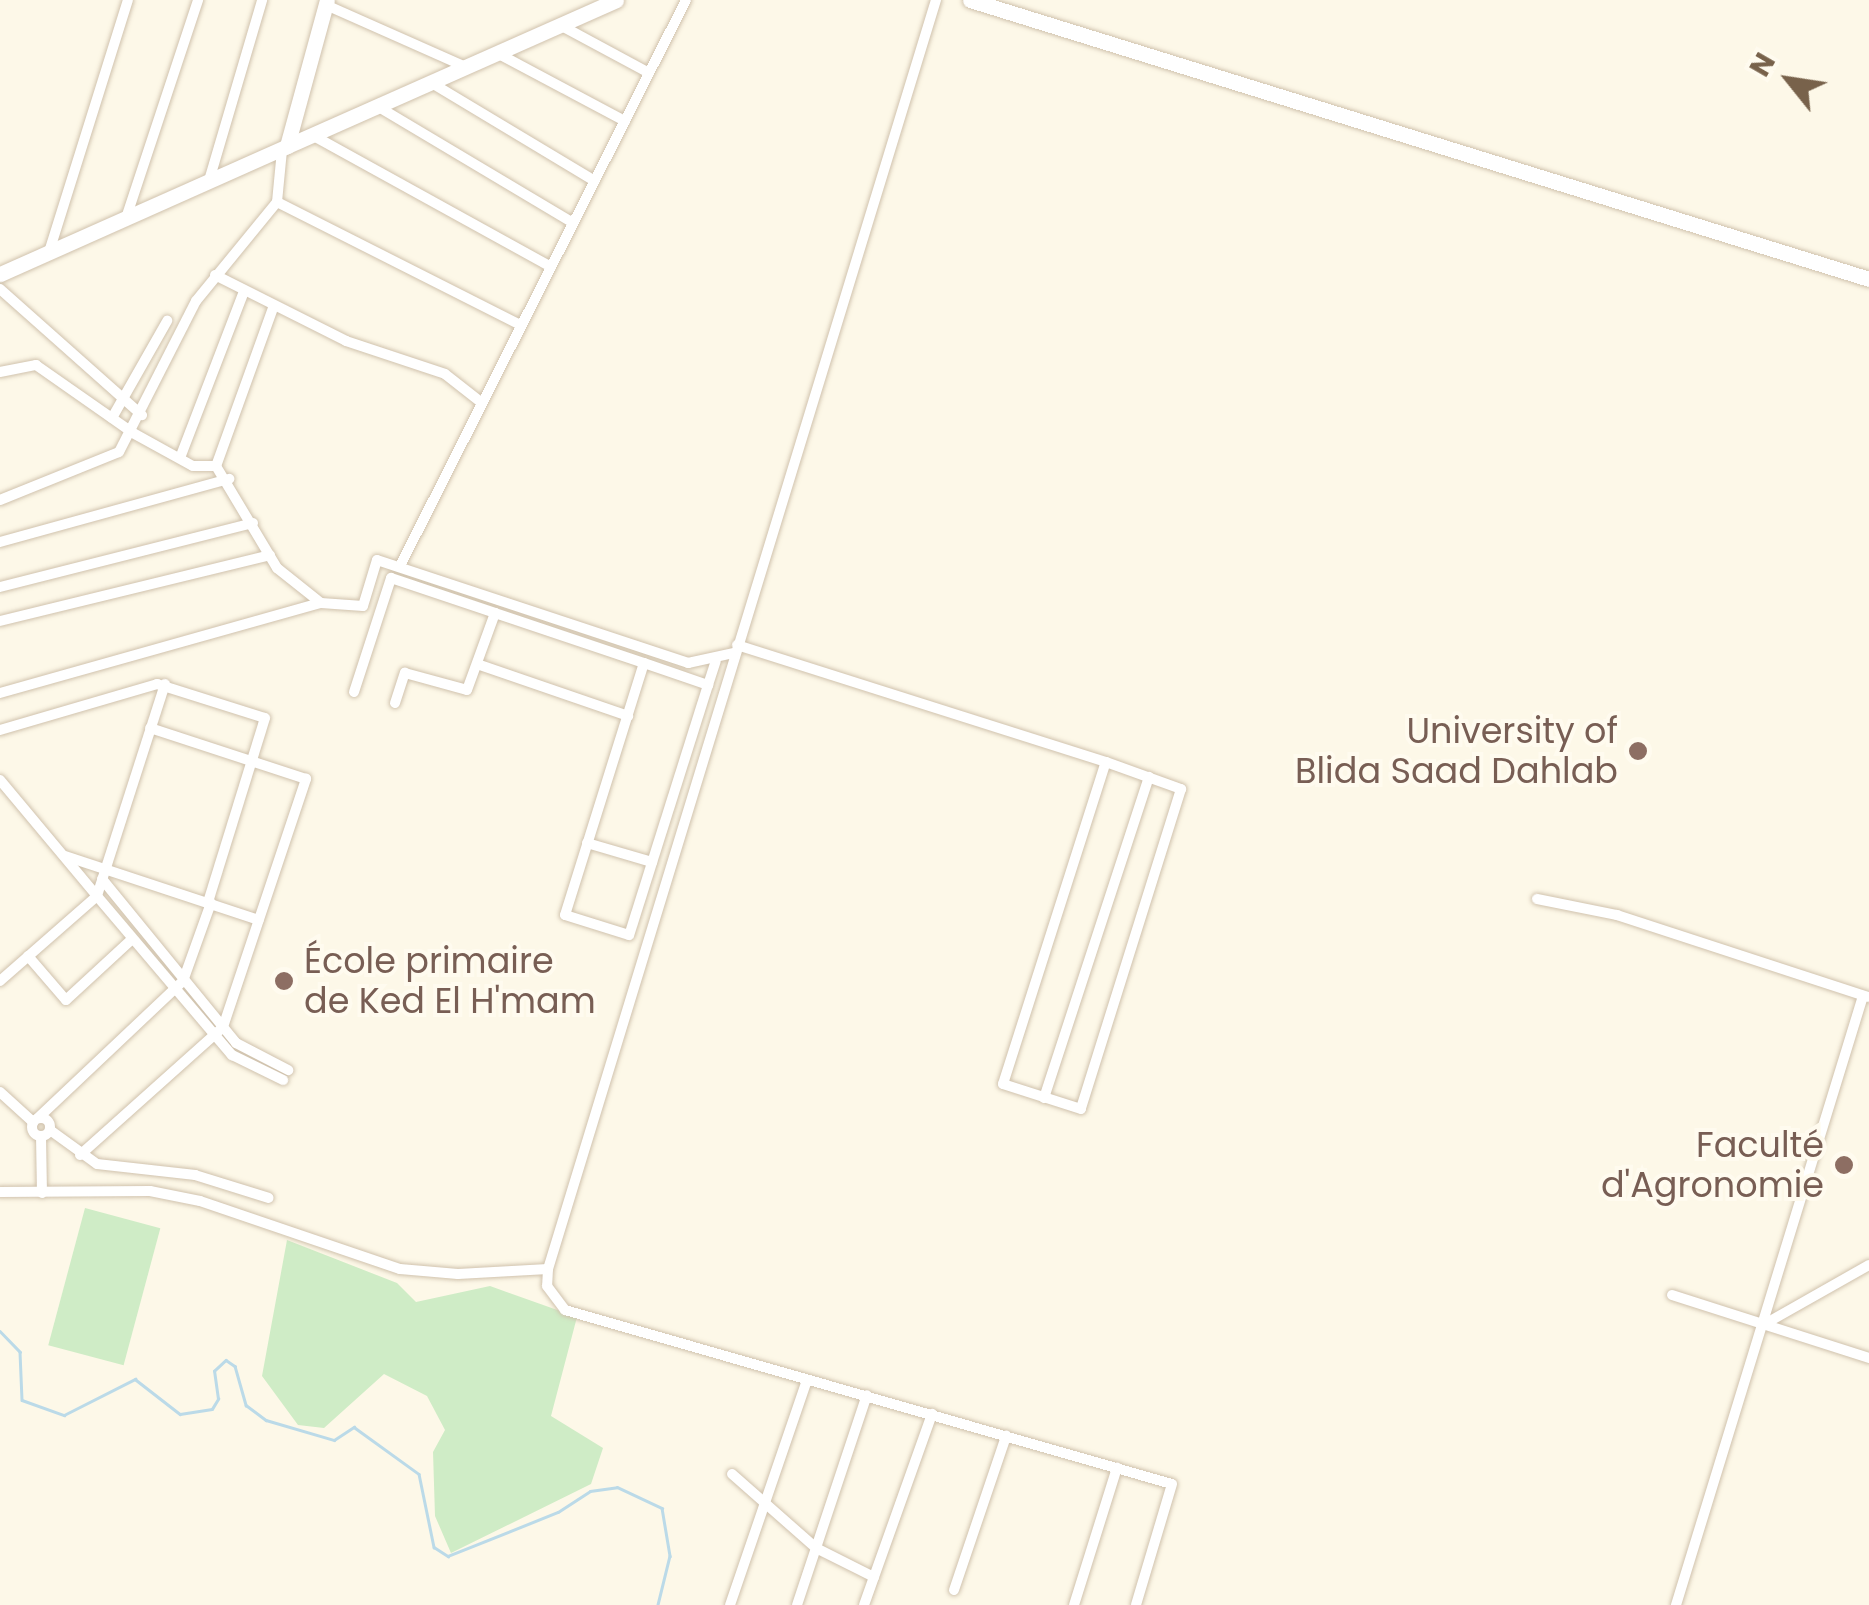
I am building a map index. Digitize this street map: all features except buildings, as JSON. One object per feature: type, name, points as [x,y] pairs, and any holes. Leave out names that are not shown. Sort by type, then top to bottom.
[{"type":"street","points":[[49,253],[128,0]]},
{"type":"street","points":[[126,218],[198,0]]},
{"type":"street","points":[[208,185],[262,0]]},
{"type":"street","points":[[0,274],[208,185],[616,0]]},
{"type":"street","points":[[400,566],[686,0]]},
{"type":"street","points":[[644,663],[565,915],[629,935],[708,685],[735,649],[936,0]]},
{"type":"street","points":[[970,0],[1869,279]]},
{"type":"street","points":[[0,500],[119,452],[133,433],[196,301],[277,202],[285,148],[326,2],[466,67]]},
{"type":"street","points":[[560,25],[650,73]]},
{"type":"street","points":[[497,53],[625,122]]},
{"type":"street","points":[[430,82],[595,181]]},
{"type":"street","points":[[376,106],[573,224]]},
{"type":"street","points":[[312,135],[551,267]]},
{"type":"street","points":[[277,202],[520,325]]},
{"type":"street","points":[[215,275],[273,308],[445,374],[482,403]]},
{"type":"street","points":[[0,289],[142,415]]},
{"type":"street","points":[[180,458],[244,291]]},
{"type":"street","points":[[216,466],[273,308]]},
{"type":"street","points":[[112,418],[167,321]]},
{"type":"street","points":[[0,372],[36,365],[133,433],[180,458],[216,466],[230,480],[270,555],[321,603]]},
{"type":"street","points":[[0,542],[230,480]]},
{"type":"street","points":[[0,587],[253,523]]},
{"type":"street","points":[[0,621],[270,555]]},
{"type":"street","points":[[0,694],[321,603],[363,606],[377,560],[688,663],[720,670]]},
{"type":"street","points":[[354,692],[391,578],[708,685]]},
{"type":"street","points":[[395,703],[404,672],[468,690],[494,613]]},
{"type":"street","points":[[735,649],[720,670],[548,1269],[547,1286],[565,1310],[806,1383],[932,1414],[1172,1484],[1136,1605]]},
{"type":"street","points":[[735,649],[1106,762],[1181,789],[1081,1109],[1004,1084],[1106,762]]},
{"type":"street","points":[[477,664],[628,716]]},
{"type":"street","points":[[0,982],[97,896],[165,684]]},
{"type":"street","points":[[0,730],[165,684],[266,718],[210,902],[179,985],[36,1120]]},
{"type":"street","points":[[80,1155],[220,1032],[306,778],[150,728]]},
{"type":"street","points":[[1044,1098],[1149,778]]},
{"type":"street","points":[[0,780],[132,939],[220,1032],[232,1055],[286,1075]]},
{"type":"street","points":[[588,842],[652,862]]},
{"type":"street","points":[[63,856],[104,874],[210,902],[259,920]]},
{"type":"street","points":[[104,874],[179,985]]},
{"type":"street","points":[[1538,899],[1617,915],[1866,997],[1676,1605]]},
{"type":"street","points":[[28,956],[66,1000],[132,939]]},
{"type":"street","points":[[0,1092],[36,1120],[47,1120],[42,1193]]},
{"type":"street","points":[[46,1133],[97,1164],[195,1175],[269,1198]]},
{"type":"street","points":[[0,1192],[186,1196],[400,1269],[458,1274],[548,1269]]},
{"type":"street","points":[[1763,1325],[1869,1265]]},
{"type":"street","points":[[1672,1296],[1869,1358]]},
{"type":"street","points":[[730,1605],[806,1383]]},
{"type":"street","points":[[797,1605],[866,1396]]},
{"type":"street","points":[[864,1605],[932,1414]]},
{"type":"street","points":[[954,1590],[1006,1436]]},
{"type":"street","points":[[1074,1605],[1117,1468]]},
{"type":"street","points":[[732,1474],[816,1548],[874,1578]]},
{"type":"green space","points":[[85,1208],[160,1228],[124,1365],[48,1345]]},
{"type":"green space","points":[[287,1240],[397,1283],[416,1302],[490,1286],[577,1317],[551,1416],[603,1448],[591,1484],[451,1553],[435,1516],[433,1452],[445,1430],[427,1396],[384,1374],[324,1428],[298,1425],[262,1376]]},
{"type":"waterway","points":[[0,1331],[20,1352],[22,1400],[64,1415],[135,1379],[180,1414],[212,1409],[218,1399],[214,1371],[226,1360],[235,1366],[246,1405],[266,1420],[334,1440],[354,1427],[419,1474],[434,1547],[448,1556],[558,1512],[590,1491],[617,1487],[662,1508],[670,1556],[658,1605]]},
{"type":"place","name":"University of Blida Saad Dahlab","points":[[1638,751]]},
{"type":"place","name":"École primaire de Ked El H'mam","points":[[284,981]]},
{"type":"place","name":"Faculté d'Agronomie","points":[[1844,1165]]}]
